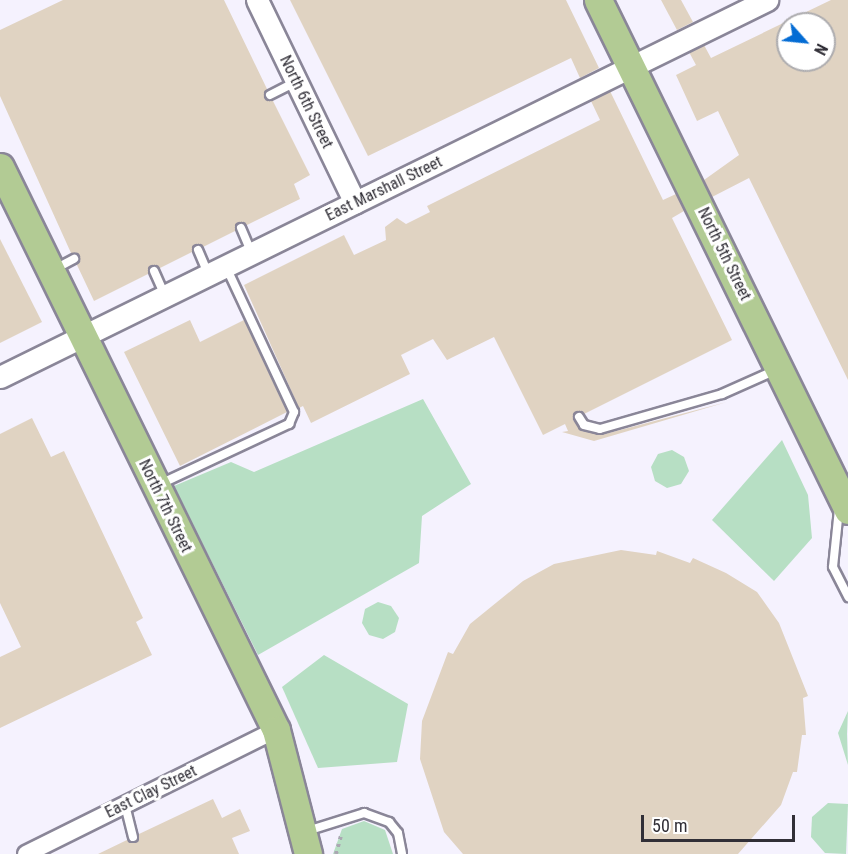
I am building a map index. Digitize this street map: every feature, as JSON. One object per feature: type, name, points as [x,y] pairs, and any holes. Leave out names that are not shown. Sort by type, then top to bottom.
[{"type":"main road","name":"North 5th Street","points":[[598,0],[629,69],[844,503]]},
{"type":"main road","name":"North 7th Street","points":[[0,166],[13,205],[50,272],[276,730],[304,844]]},
{"type":"street","name":"North 6th Street","points":[[257,0],[355,203]]},
{"type":"street","name":"East Marshall Street","points":[[0,377],[767,0]]},
{"type":"street","name":"East Clay Street","points":[[26,854],[276,730]]},
{"type":"lane","points":[[270,95],[296,82]]},
{"type":"lane","points":[[241,228],[252,254]]},
{"type":"lane","points":[[155,486],[289,423],[294,412],[217,271],[198,250]]},
{"type":"lane","points":[[50,272],[74,259]]},
{"type":"lane","points":[[154,271],[165,296]]},
{"type":"lane","points":[[579,417],[585,425],[600,429],[722,394],[779,368]]},
{"type":"lane","points":[[844,503],[833,559],[848,597]]},
{"type":"lane","points":[[125,805],[133,837]]},
{"type":"lane","points":[[304,844],[364,813],[389,822],[398,833],[402,854]]},
{"type":"path","points":[[336,854],[344,831]]},
{"type":"green space","points":[[423,399],[471,484],[422,516],[419,563],[258,655],[174,486],[231,462],[254,472]]},
{"type":"green space","points":[[782,440],[808,495],[812,538],[774,581],[712,520]]},
{"type":"green space","points":[[672,450],[684,457],[689,471],[681,484],[667,488],[655,481],[651,467],[658,454]]},
{"type":"green space","points":[[378,602],[391,606],[399,618],[395,632],[383,639],[369,635],[362,623],[365,609]]},
{"type":"green space","points":[[324,655],[408,704],[397,762],[318,768],[282,687]]},
{"type":"green space","points":[[848,711],[847,734],[848,765],[838,733]]},
{"type":"green space","points":[[828,803],[848,804],[846,854],[825,853],[811,837],[812,817]]},
{"type":"green space","points":[[364,821],[385,830],[393,854],[333,854],[342,829]]},
{"type":"building","points":[[63,0],[224,0],[267,89],[264,97],[273,101],[310,175],[294,184],[300,199],[247,225],[238,222],[235,231],[203,247],[195,244],[192,252],[160,268],[151,265],[148,274],[94,301],[77,265],[80,257],[71,253],[0,96],[0,30]]},
{"type":"building","points":[[290,0],[566,0],[599,68],[580,78],[571,58],[368,156]]},
{"type":"building","points":[[661,0],[681,0],[693,22],[677,30]]},
{"type":"building","points":[[831,0],[848,0],[848,380],[749,178],[712,197],[704,180],[739,155],[718,111],[697,121],[676,75],[696,65],[689,52],[704,45],[711,58],[776,27],[776,72],[836,72],[836,12],[806,12]]},
{"type":"building","points":[[610,91],[663,200],[676,194],[684,211],[672,218],[732,340],[584,414],[576,411],[573,420],[582,431],[601,435],[727,402],[594,441],[562,432],[568,431],[565,424],[543,435],[494,337],[447,360],[433,339],[401,355],[410,374],[311,423],[303,406],[299,408],[244,285],[344,235],[354,255],[386,240],[385,227],[397,218],[406,224],[430,212],[427,206],[600,120],[591,101]]},
{"type":"building","points":[[0,239],[42,322],[0,343]]},
{"type":"building","points":[[190,320],[200,342],[244,320],[287,412],[180,466],[124,352]]},
{"type":"building","points":[[32,418],[51,457],[64,451],[143,618],[136,622],[152,655],[0,728],[0,657],[21,647],[0,603],[0,434]]},
{"type":"building","points":[[621,550],[656,555],[657,551],[690,563],[693,558],[726,573],[757,592],[779,623],[808,696],[803,698],[806,735],[802,735],[797,772],[793,772],[781,805],[738,854],[463,854],[444,832],[420,759],[422,721],[448,652],[453,654],[470,624],[523,581],[554,564]]},
{"type":"building","points":[[213,799],[222,818],[240,809],[250,831],[232,838],[239,854],[98,854],[127,840],[135,843],[139,834]]}]
